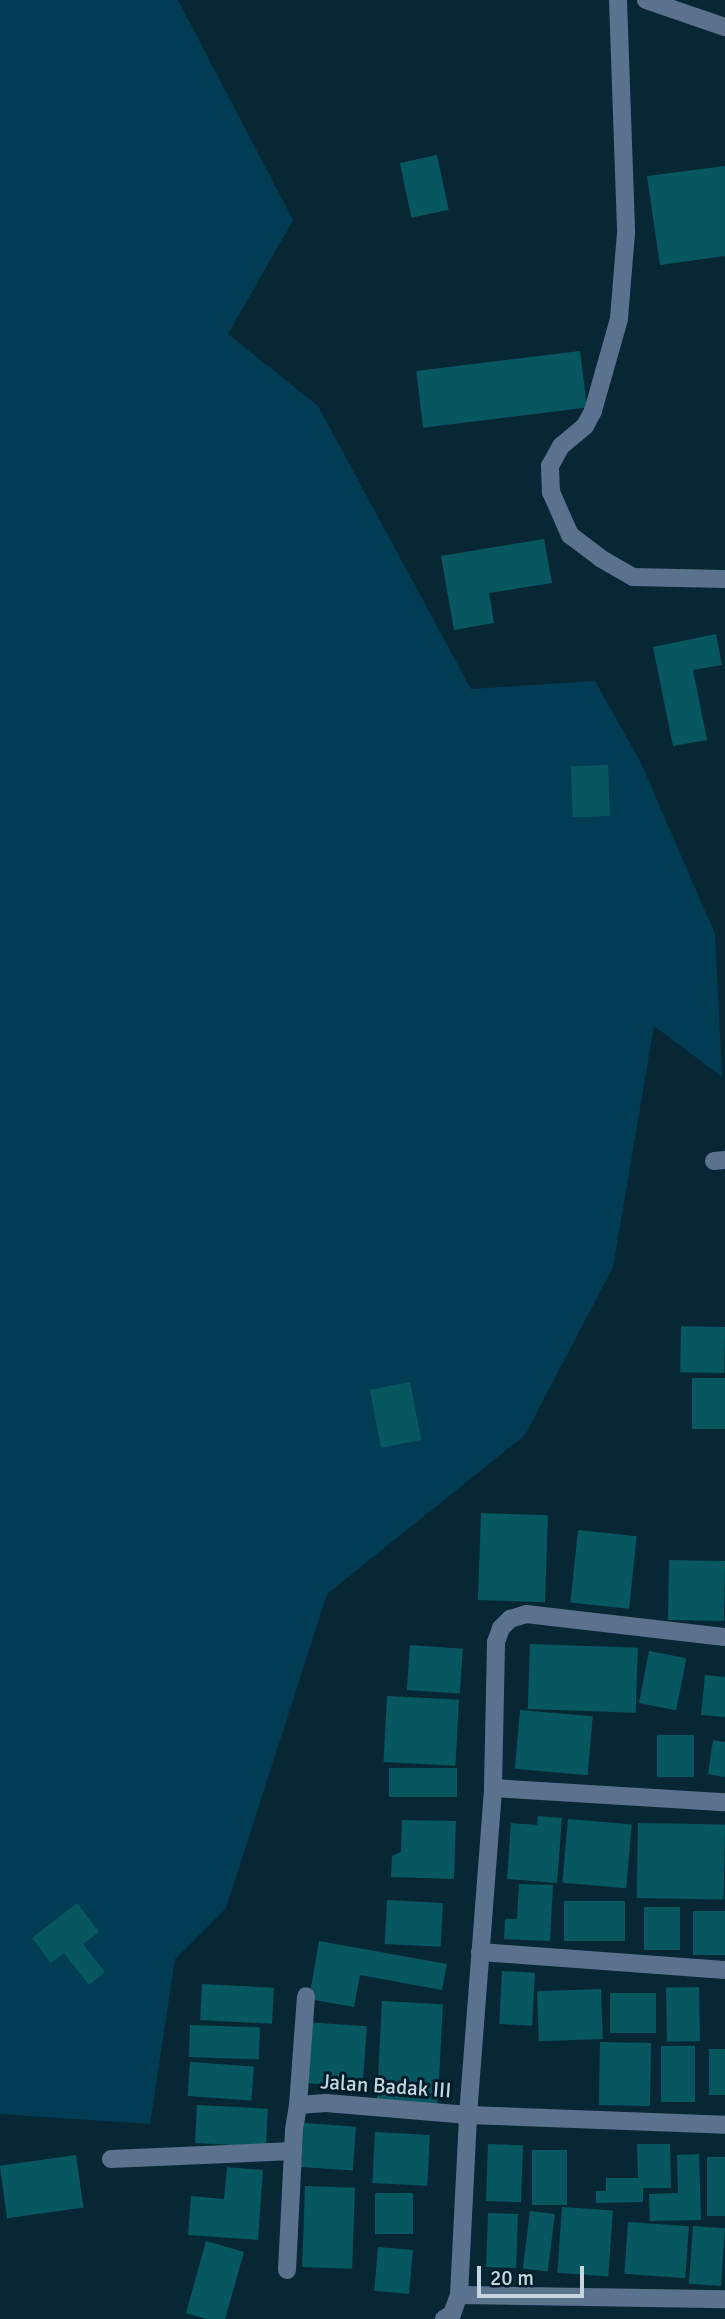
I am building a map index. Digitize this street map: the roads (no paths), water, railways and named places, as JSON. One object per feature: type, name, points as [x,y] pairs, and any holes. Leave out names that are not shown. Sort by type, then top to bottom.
[{"type":"street","points":[[618,0],[626,233],[619,319],[593,411],[584,426],[561,446],[550,466],[551,492],[570,535],[600,558],[633,577],[725,579]]},
{"type":"street","points":[[646,0],[725,27]]},
{"type":"street","points":[[444,2319],[452,2314],[459,2295],[468,2115],[493,1788],[496,1642],[501,1628],[510,1619],[526,1615],[725,1637]]},
{"type":"street","points":[[493,1788],[725,1802]]},
{"type":"street","points":[[480,1952],[725,1970]]},
{"type":"street","points":[[298,2105],[306,1996]]},
{"type":"street","name":"Jalan Badak III","points":[[287,2270],[298,2105],[326,2103],[468,2115],[725,2125]]},
{"type":"street","points":[[111,2159],[293,2151]]},
{"type":"street","points":[[459,2295],[725,2299]]}]
